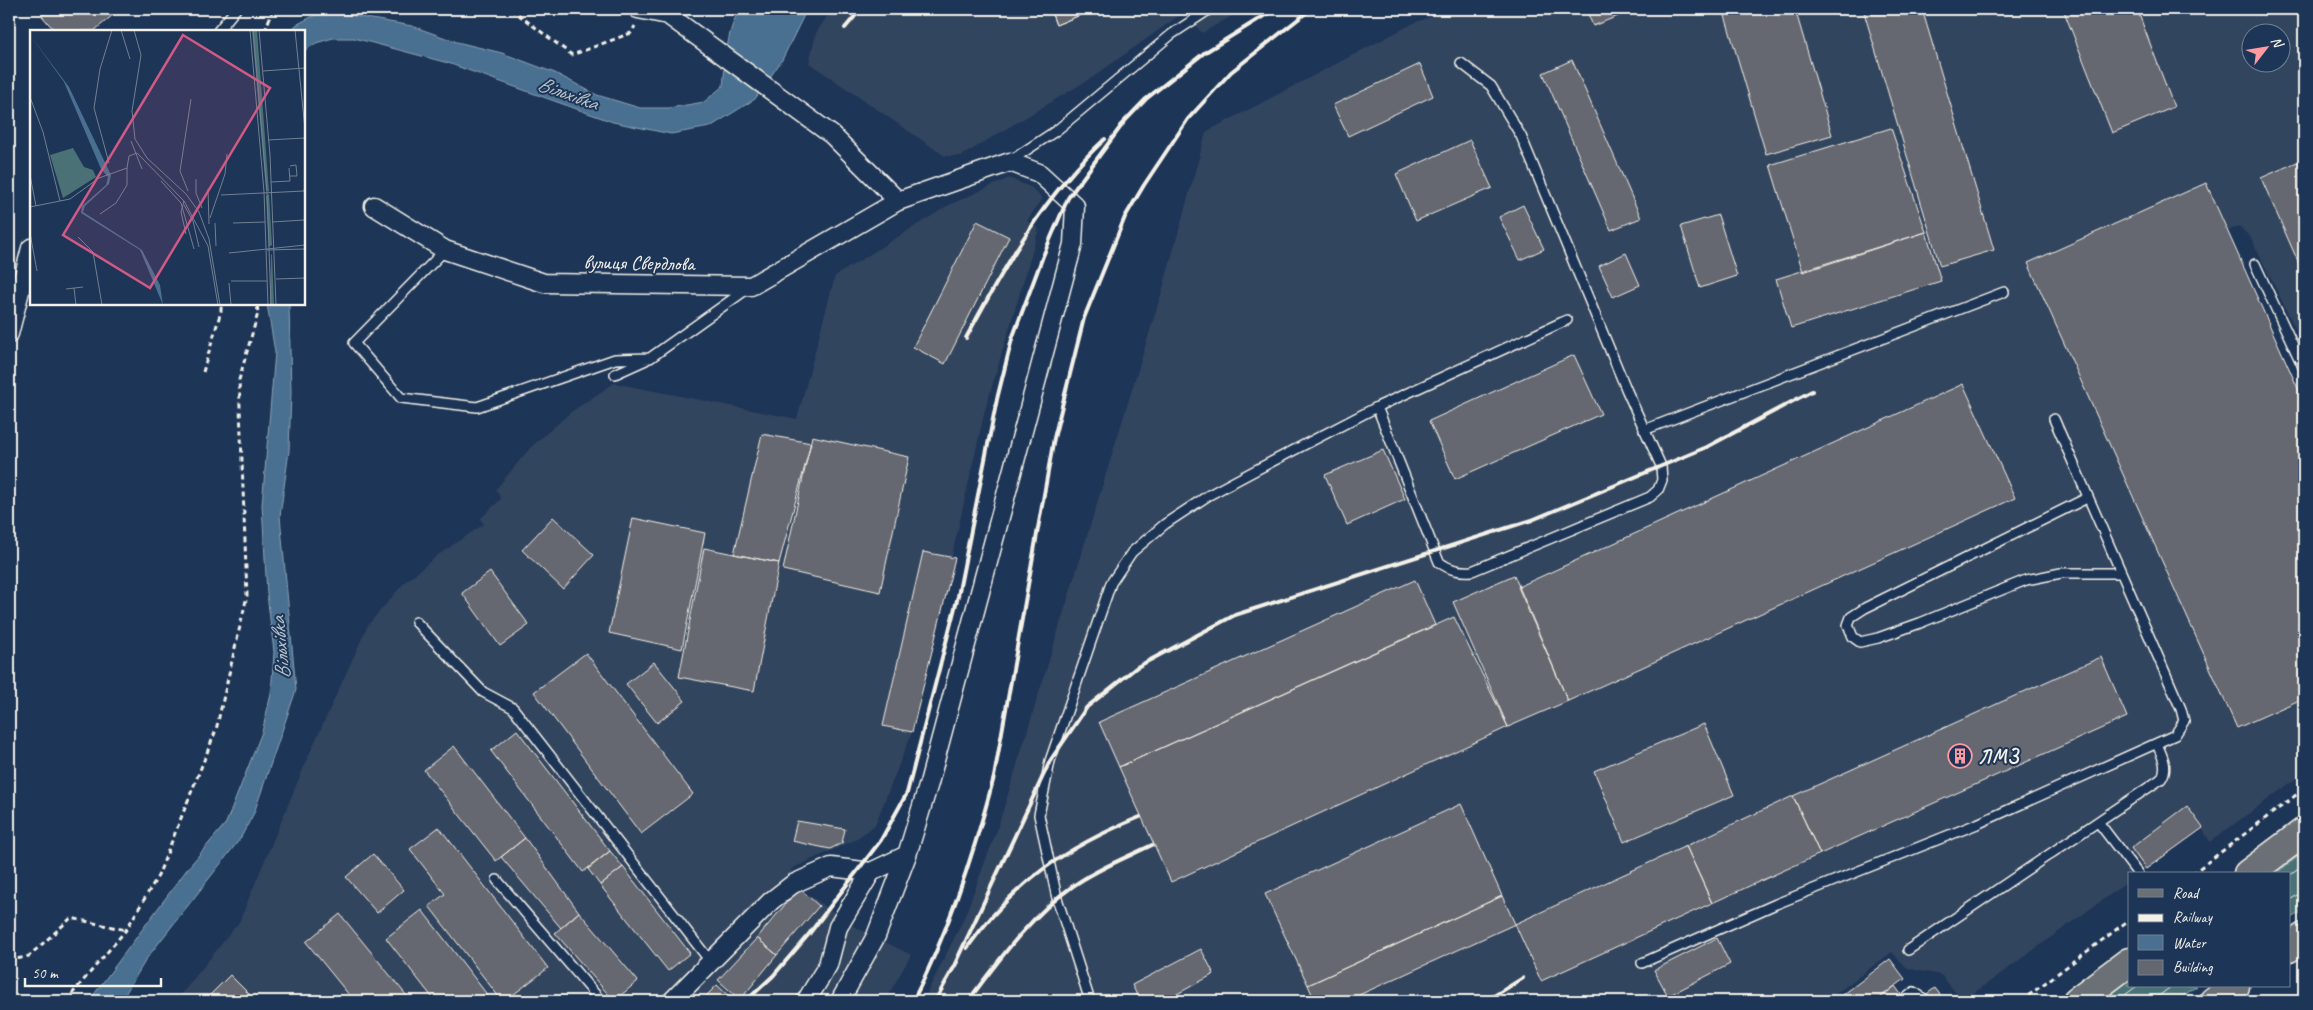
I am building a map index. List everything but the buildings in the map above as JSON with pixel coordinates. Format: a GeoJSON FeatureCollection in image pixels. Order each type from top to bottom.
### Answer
{"type":"FeatureCollection","features":[{"type":"Feature","properties":{"kind":"main road"},"geometry":{"type":"LineString","coordinates":[[2251,872],[2304,832]]}},
{"type":"Feature","properties":{"kind":"main road"},"geometry":{"type":"LineString","coordinates":[[2290,947],[2304,937]]}},
{"type":"Feature","properties":{"kind":"main road"},"geometry":{"type":"LineString","coordinates":[[2076,1001],[2128,963]]}},
{"type":"Feature","properties":{"kind":"main road"},"geometry":{"type":"LineString","coordinates":[[2214,1001],[2232,988]]}},
{"type":"Feature","properties":{"kind":"street"},"geometry":{"type":"LineString","coordinates":[[641,10],[668,15],[832,135],[898,201]]}},
{"type":"Feature","properties":{"kind":"street"},"geometry":{"type":"LineString","coordinates":[[751,286],[898,201],[1010,162],[1039,173],[1059,189],[1075,206],[1073,244],[931,773],[907,855],[876,936],[840,1001]]}},
{"type":"Feature","properties":{"kind":"street","name":"вулиця Свердлова"},"geometry":{"type":"LineString","coordinates":[[374,206],[445,250],[544,283],[751,286]]}},
{"type":"Feature","properties":{"kind":"street"},"geometry":{"type":"LineString","coordinates":[[9,334],[30,252]]}},
{"type":"Feature","properties":{"kind":"street"},"geometry":{"type":"LineString","coordinates":[[672,1001],[772,901],[793,884],[831,867],[871,872],[907,855]]}},
{"type":"Feature","properties":{"kind":"street"},"geometry":{"type":"LineString","coordinates":[[806,1001],[828,965],[838,927],[871,872]]}},
{"type":"Feature","properties":{"kind":"lane"},"geometry":{"type":"LineString","coordinates":[[219,30],[236,9]]}},
{"type":"Feature","properties":{"kind":"lane"},"geometry":{"type":"LineString","coordinates":[[1010,162],[1057,130],[1172,34],[1210,9]]}},
{"type":"Feature","properties":{"kind":"lane"},"geometry":{"type":"LineString","coordinates":[[1376,407],[1439,562],[1448,569],[1460,572],[1472,571],[1650,497],[1658,490],[1662,480],[1661,466],[1520,136],[1491,86],[1462,63]]}},
{"type":"Feature","properties":{"kind":"lane"},"geometry":{"type":"LineString","coordinates":[[445,250],[354,343],[401,398],[477,407],[615,359],[650,358]]}},
{"type":"Feature","properties":{"kind":"lane"},"geometry":{"type":"LineString","coordinates":[[2255,264],[2304,369]]}},
{"type":"Feature","properties":{"kind":"lane"},"geometry":{"type":"LineString","coordinates":[[615,374],[650,358],[751,286]]}},
{"type":"Feature","properties":{"kind":"lane"},"geometry":{"type":"LineString","coordinates":[[1644,430],[2004,292]]}},
{"type":"Feature","properties":{"kind":"lane"},"geometry":{"type":"LineString","coordinates":[[1090,1001],[1057,898],[1039,815],[1050,762],[1111,583],[1132,552],[1165,524],[1224,487],[1376,407],[1567,320]]}},
{"type":"Feature","properties":{"kind":"lane"},"geometry":{"type":"LineString","coordinates":[[1642,963],[1776,904],[1977,824],[2175,735],[2184,721],[2181,709],[2054,419]]}},
{"type":"Feature","properties":{"kind":"lane"},"geometry":{"type":"LineString","coordinates":[[2088,498],[1864,608],[1851,617],[1848,626],[1853,637],[1860,642],[1929,620],[2026,580],[2061,573],[2121,573]]}},
{"type":"Feature","properties":{"kind":"lane"},"geometry":{"type":"LineString","coordinates":[[416,622],[483,692],[513,708],[710,961]]}},
{"type":"Feature","properties":{"kind":"lane"},"geometry":{"type":"LineString","coordinates":[[1908,950],[2099,823],[2161,779],[2165,773],[2165,763],[2157,744]]}},
{"type":"Feature","properties":{"kind":"lane"},"geometry":{"type":"LineString","coordinates":[[2099,823],[2136,872]]}},
{"type":"Feature","properties":{"kind":"lane"},"geometry":{"type":"LineString","coordinates":[[497,880],[601,1001]]}},
{"type":"Feature","properties":{"kind":"lane"},"geometry":{"type":"LineString","coordinates":[[1902,1001],[1914,992],[1927,1001]]}},
{"type":"Feature","properties":{"kind":"path"},"geometry":{"type":"LineString","coordinates":[[265,30],[273,9]]}},
{"type":"Feature","properties":{"kind":"path"},"geometry":{"type":"LineString","coordinates":[[511,9],[572,55],[630,32],[641,10]]}},
{"type":"Feature","properties":{"kind":"path"},"geometry":{"type":"LineString","coordinates":[[203,372],[222,311],[221,305]]}},
{"type":"Feature","properties":{"kind":"path"},"geometry":{"type":"LineString","coordinates":[[66,1001],[126,930],[158,876],[216,730],[247,596],[239,380],[258,313],[257,305]]}},
{"type":"Feature","properties":{"kind":"path"},"geometry":{"type":"LineString","coordinates":[[2195,872],[2304,790]]}},
{"type":"Feature","properties":{"kind":"path"},"geometry":{"type":"LineString","coordinates":[[9,961],[29,956],[71,918],[126,930]]}},
{"type":"Feature","properties":{"kind":"path"},"geometry":{"type":"LineString","coordinates":[[2021,1001],[2128,921]]}},
{"type":"Feature","properties":{"kind":"path"},"geometry":{"type":"LineString","coordinates":[[2295,1001],[2304,994]]}},
{"type":"Feature","properties":{"kind":"shaded area"},"geometry":{"type":"Polygon","coordinates":[[[832,9],[1244,9],[1202,33],[1184,12],[1093,77],[961,156],[945,156],[809,63],[816,33],[832,9]]]}},
{"type":"Feature","properties":{"kind":"shaded area"},"geometry":{"type":"Polygon","coordinates":[[[1452,9],[2304,9],[2304,346],[2251,238],[2239,226],[2228,231],[2224,224],[2304,399],[2304,773],[2210,842],[2202,828],[2142,872],[2128,872],[2128,882],[1963,1001],[1941,975],[1906,968],[1892,952],[1826,1001],[923,1001],[964,918],[997,830],[1163,288],[1206,132],[1416,22],[1452,9]]]}},
{"type":"Feature","properties":{"kind":"shaded area"},"geometry":{"type":"Polygon","coordinates":[[[1009,178],[1032,188],[1042,198],[1027,221],[1039,229],[985,410],[912,732],[875,825],[855,840],[791,869],[799,888],[853,926],[911,955],[885,1001],[176,1001],[239,922],[308,757],[368,625],[404,583],[438,555],[484,524],[480,519],[501,499],[496,489],[531,447],[571,412],[614,383],[797,419],[835,276],[949,205],[1009,178]]]}},
{"type":"Feature","properties":{"kind":"green space"},"geometry":{"type":"Polygon","coordinates":[[[2304,852],[2304,910],[2290,919],[2290,872],[2278,872],[2304,852]]]}},
{"type":"Feature","properties":{"kind":"green space"},"geometry":{"type":"Polygon","coordinates":[[[2128,981],[2128,988],[2194,988],[2176,1001],[2100,1001],[2128,981]]]}},
{"type":"Feature","properties":{"kind":"water","name":"Вільхівка"},"geometry":{"type":"Polygon","coordinates":[[[740,9],[807,9],[782,60],[755,99],[710,127],[671,134],[613,122],[448,63],[354,38],[333,38],[316,43],[305,50],[305,30],[291,30],[296,25],[315,15],[343,14],[412,26],[457,42],[502,53],[555,73],[597,95],[640,108],[669,108],[704,102],[723,86],[729,36],[740,9]]]}},
{"type":"Feature","properties":{"kind":"water","name":"Вільхівка"},"geometry":{"type":"Polygon","coordinates":[[[267,305],[289,305],[291,393],[289,451],[280,516],[296,690],[254,813],[240,839],[147,958],[121,1001],[89,1001],[188,868],[226,823],[262,732],[271,694],[274,652],[267,594],[262,505],[275,352],[267,305]]]}},
{"type":"Feature","properties":{"kind":"tram line"},"geometry":{"type":"LineString","coordinates":[[2290,875],[2304,865]]}},
{"type":"Feature","properties":{"kind":"tram line"},"geometry":{"type":"LineString","coordinates":[[2290,900],[2304,890]]}},
{"type":"Feature","properties":{"kind":"tram line"},"geometry":{"type":"LineString","coordinates":[[2117,1001],[2134,988]]}},
{"type":"Feature","properties":{"kind":"tram line"},"geometry":{"type":"LineString","coordinates":[[2152,1001],[2169,988]]}},
{"type":"Feature","properties":{"kind":"railway"},"geometry":{"type":"LineString","coordinates":[[845,28],[861,9]]}},
{"type":"Feature","properties":{"kind":"railway"},"geometry":{"type":"LineString","coordinates":[[1120,126],[1146,99],[1204,53],[1275,9]]}},
{"type":"Feature","properties":{"kind":"railway"},"geometry":{"type":"LineString","coordinates":[[913,1001],[938,947],[960,891],[994,777],[1054,438],[1084,318],[1125,217],[1188,119],[1231,72],[1311,9]]}},
{"type":"Feature","properties":{"kind":"railway"},"geometry":{"type":"LineString","coordinates":[[746,1001],[773,976],[809,934],[881,840],[907,793],[958,596],[997,399],[1012,339],[1043,256],[1068,198],[1125,121]]}},
{"type":"Feature","properties":{"kind":"railway"},"geometry":{"type":"LineString","coordinates":[[966,338],[1011,258],[1044,208],[1083,161],[1105,139]]}},
{"type":"Feature","properties":{"kind":"railway"},"geometry":{"type":"LineString","coordinates":[[953,968],[1050,761],[1087,707],[1137,667],[1235,615],[1532,520],[1707,447],[1812,391]]}},
{"type":"Feature","properties":{"kind":"railway"},"geometry":{"type":"LineString","coordinates":[[967,948],[1003,904],[1043,869],[1088,841],[1140,817]]}},
{"type":"Feature","properties":{"kind":"railway"},"geometry":{"type":"LineString","coordinates":[[968,1001],[1016,939],[1057,898],[1092,874],[1152,845]]}},
{"type":"Feature","properties":{"kind":"railway"},"geometry":{"type":"LineString","coordinates":[[935,1001],[957,962]]}},
{"type":"Feature","properties":{"kind":"railway"},"geometry":{"type":"LineString","coordinates":[[1486,1001],[1523,978]]}},
{"type":"Feature","properties":{"kind":"railway"},"geometry":{"type":"LineString","coordinates":[[1129,1001],[1134,999]]}},
{"type":"Feature","properties":{"kind":"place","name":"ЛМЗ"},"geometry":{"type":"Point","coordinates":[1960,756]}}]}
